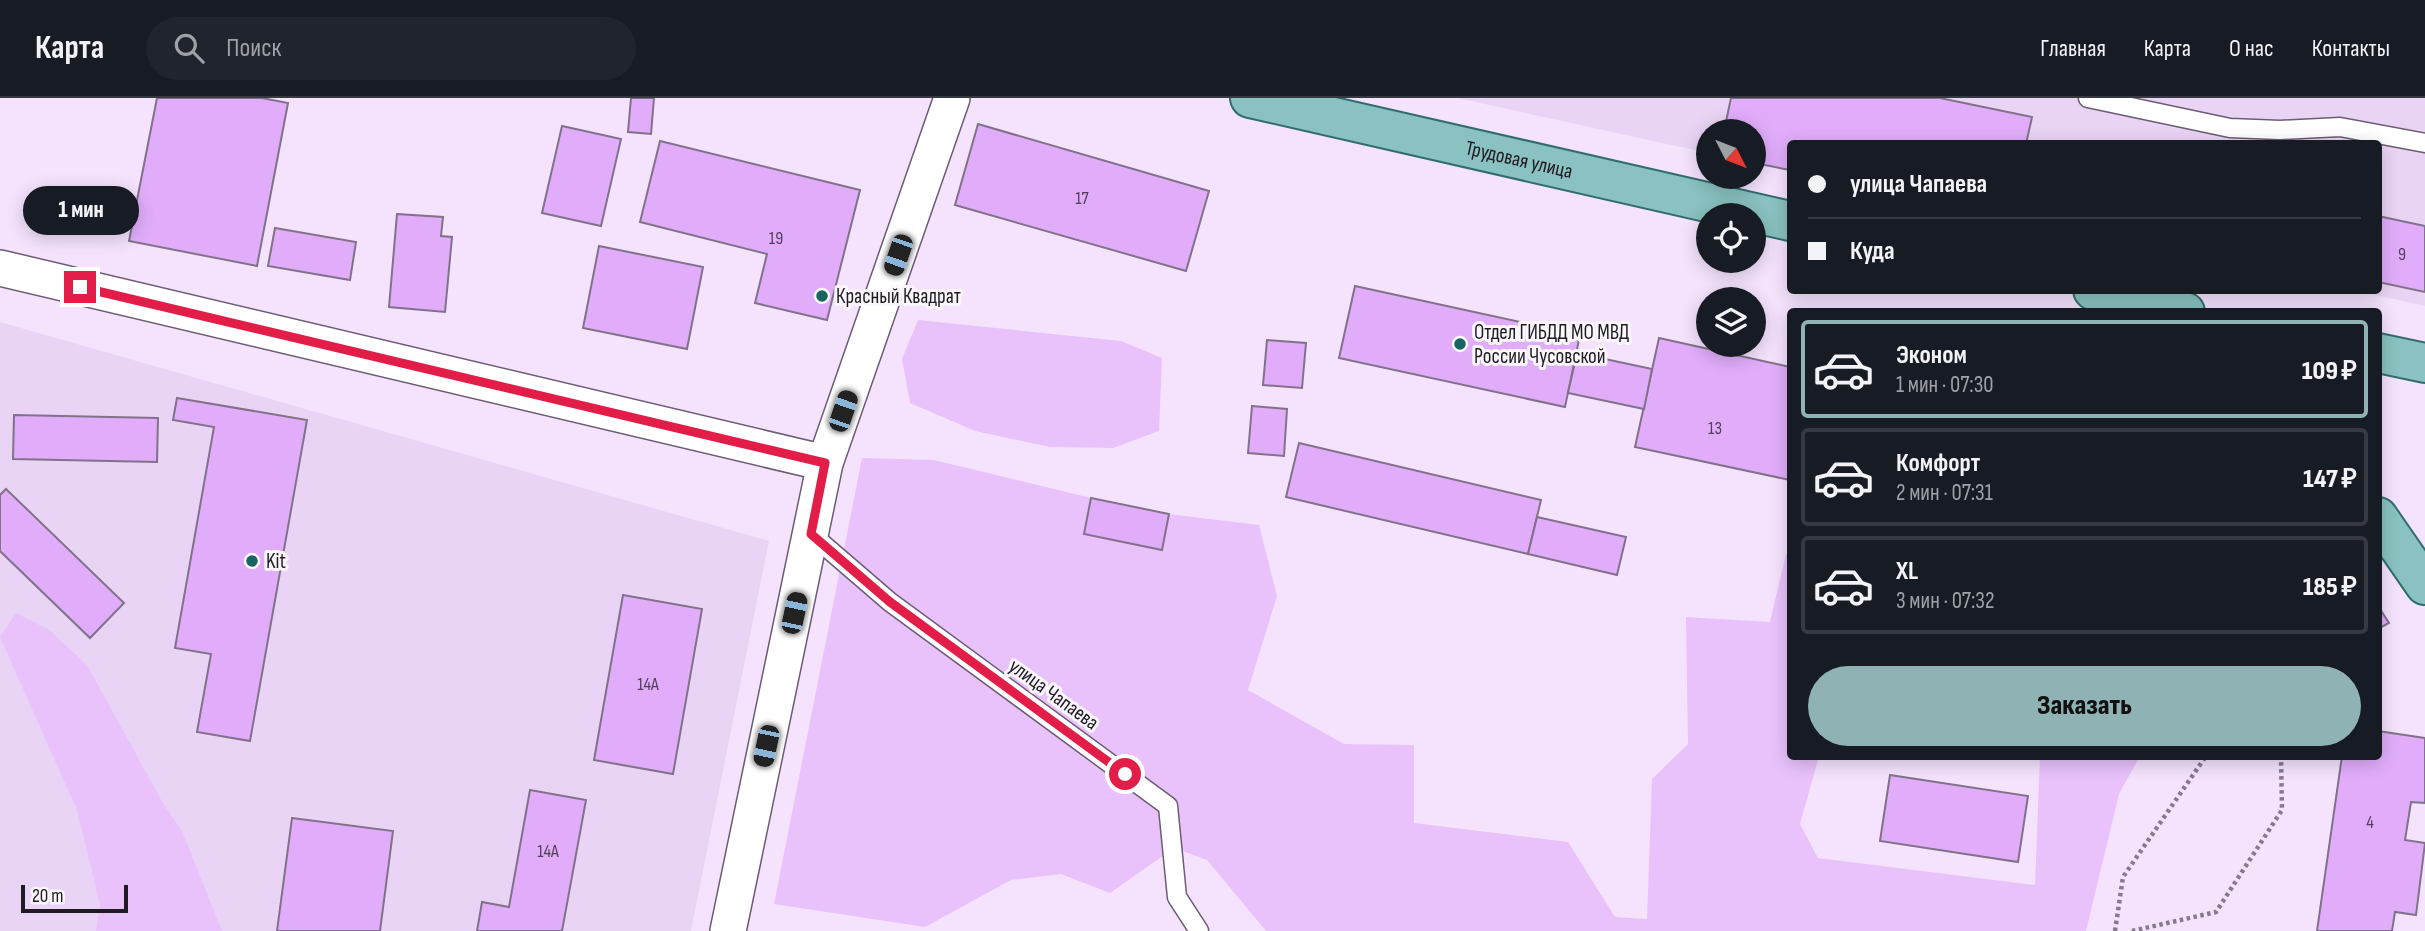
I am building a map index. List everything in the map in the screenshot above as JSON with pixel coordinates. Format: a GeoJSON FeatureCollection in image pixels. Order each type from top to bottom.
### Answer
{"type":"FeatureCollection","features":[{"type":"Feature","properties":{"kind":"main road","name":"Трудовая улица"},"geometry":{"type":"LineString","coordinates":[[1250,98],[1787,220]]}},
{"type":"Feature","properties":{"kind":"main road"},"geometry":{"type":"LineString","coordinates":[[2110,294],[2168,308]]}},
{"type":"Feature","properties":{"kind":"main road"},"geometry":{"type":"LineString","coordinates":[[2382,354],[2425,363]]}},
{"type":"Feature","properties":{"kind":"main road"},"geometry":{"type":"LineString","coordinates":[[2382,523],[2425,585]]}},
{"type":"Feature","properties":{"kind":"street"},"geometry":{"type":"LineString","coordinates":[[728,931],[825,463],[952,98]]}},
{"type":"Feature","properties":{"kind":"street"},"geometry":{"type":"LineString","coordinates":[[0,268],[825,463]]}},
{"type":"Feature","properties":{"kind":"lane"},"geometry":{"type":"LineString","coordinates":[[2088,98],[2217,126],[2280,130],[2340,127],[2425,143]]}},
{"type":"Feature","properties":{"kind":"lane","name":"улица Чапаева"},"geometry":{"type":"LineString","coordinates":[[811,534],[890,602],[1168,806],[1177,897],[1199,931]]}},
{"type":"Feature","properties":{"kind":"path"},"geometry":{"type":"LineString","coordinates":[[2115,931],[2123,877],[2203,760]]}},
{"type":"Feature","properties":{"kind":"path"},"geometry":{"type":"LineString","coordinates":[[2132,931],[2216,912],[2282,810],[2281,760]]}},
{"type":"Feature","properties":{"kind":"shaded area"},"geometry":{"type":"Polygon","coordinates":[[[1457,98],[2425,98],[2425,306],[2371,294],[2382,294],[2382,140],[1787,140],[1787,169],[1766,165],[1766,119],[1696,119],[1696,150],[1457,98]]]}},
{"type":"Feature","properties":{"kind":"shaded area"},"geometry":{"type":"Polygon","coordinates":[[[918,320],[1121,341],[1162,358],[1159,431],[1113,448],[1050,447],[975,431],[910,403],[902,359],[918,320]]]}},
{"type":"Feature","properties":{"kind":"shaded area"},"geometry":{"type":"Polygon","coordinates":[[[0,322],[769,541],[691,931],[0,931],[0,322]]]}},
{"type":"Feature","properties":{"kind":"shaded area"},"geometry":{"type":"Polygon","coordinates":[[[862,458],[934,460],[1091,498],[1084,534],[1161,550],[1169,514],[1259,525],[1277,596],[1248,690],[1344,744],[1414,745],[1414,823],[1568,842],[1615,917],[1647,919],[1652,779],[1688,744],[1686,617],[1770,622],[1786,554],[1787,760],[1818,760],[1800,824],[1818,858],[2035,885],[2040,760],[2138,760],[2119,794],[2086,931],[1266,931],[1207,860],[1174,848],[1110,893],[1061,874],[1011,880],[925,927],[774,904],[862,458]]]}},
{"type":"Feature","properties":{"kind":"shaded area"},"geometry":{"type":"Polygon","coordinates":[[[16,613],[49,630],[87,665],[164,805],[182,831],[222,931],[96,931],[100,905],[77,810],[0,637],[16,613]]]}},
{"type":"Feature","properties":{"kind":"building"},"geometry":{"type":"Polygon","coordinates":[[[157,98],[262,98],[288,103],[257,266],[129,241],[157,98]]]}},
{"type":"Feature","properties":{"kind":"building"},"geometry":{"type":"Polygon","coordinates":[[[631,98],[654,98],[651,134],[628,132],[631,98]]]}},
{"type":"Feature","properties":{"kind":"building"},"geometry":{"type":"Polygon","coordinates":[[[1731,98],[1940,98],[2032,117],[2027,140],[1787,140],[1787,169],[1766,165],[1766,119],[1727,119],[1731,98]]]}},
{"type":"Feature","properties":{"kind":"building"},"geometry":{"type":"Polygon","coordinates":[[[978,124],[1209,191],[1186,271],[955,205],[978,124]]]}},
{"type":"Feature","properties":{"kind":"building"},"geometry":{"type":"Polygon","coordinates":[[[562,126],[621,139],[601,226],[542,213],[562,126]]]}},
{"type":"Feature","properties":{"kind":"building"},"geometry":{"type":"Polygon","coordinates":[[[660,141],[860,190],[827,320],[755,303],[767,254],[640,222],[660,141]]]}},
{"type":"Feature","properties":{"kind":"building"},"geometry":{"type":"Polygon","coordinates":[[[397,214],[443,217],[441,236],[452,237],[445,312],[389,307],[397,214]]]}},
{"type":"Feature","properties":{"kind":"building"},"geometry":{"type":"Polygon","coordinates":[[[2382,217],[2425,226],[2425,292],[2382,283],[2382,217]]]}},
{"type":"Feature","properties":{"kind":"building"},"geometry":{"type":"Polygon","coordinates":[[[275,228],[356,242],[350,280],[268,266],[275,228]]]}},
{"type":"Feature","properties":{"kind":"building"},"geometry":{"type":"Polygon","coordinates":[[[599,246],[703,267],[687,349],[583,328],[599,246]]]}},
{"type":"Feature","properties":{"kind":"building","name":"Отдел ГИБДД МО МВД России Чусовской"},"geometry":{"type":"Polygon","coordinates":[[[1355,286],[1580,335],[1565,407],[1339,358],[1355,286]]]}},
{"type":"Feature","properties":{"kind":"building"},"geometry":{"type":"Polygon","coordinates":[[[1659,338],[1696,346],[1696,357],[1745,357],[1787,366],[1787,479],[1635,447],[1659,338]]]}},
{"type":"Feature","properties":{"kind":"building"},"geometry":{"type":"Polygon","coordinates":[[[1267,340],[1306,343],[1302,388],[1263,385],[1267,340]]]}},
{"type":"Feature","properties":{"kind":"building"},"geometry":{"type":"Polygon","coordinates":[[[1577,353],[1652,369],[1644,409],[1568,393],[1577,353]]]}},
{"type":"Feature","properties":{"kind":"building"},"geometry":{"type":"Polygon","coordinates":[[[177,398],[307,420],[250,741],[197,732],[211,654],[175,648],[214,427],[173,420],[177,398]]]}},
{"type":"Feature","properties":{"kind":"building"},"geometry":{"type":"Polygon","coordinates":[[[1252,406],[1287,409],[1284,456],[1248,453],[1252,406]]]}},
{"type":"Feature","properties":{"kind":"building"},"geometry":{"type":"Polygon","coordinates":[[[14,415],[158,418],[157,462],[13,459],[14,415]]]}},
{"type":"Feature","properties":{"kind":"building"},"geometry":{"type":"Polygon","coordinates":[[[1299,443],[1541,500],[1528,554],[1286,497],[1299,443]]]}},
{"type":"Feature","properties":{"kind":"building"},"geometry":{"type":"Polygon","coordinates":[[[6,489],[124,603],[90,638],[0,551],[0,495],[6,489]]]}},
{"type":"Feature","properties":{"kind":"building"},"geometry":{"type":"Polygon","coordinates":[[[1091,498],[1169,514],[1162,550],[1084,534],[1091,498]]]}},
{"type":"Feature","properties":{"kind":"building"},"geometry":{"type":"Polygon","coordinates":[[[1537,517],[1626,537],[1617,575],[1528,554],[1537,517]]]}},
{"type":"Feature","properties":{"kind":"building"},"geometry":{"type":"Polygon","coordinates":[[[623,595],[702,609],[673,774],[594,760],[623,595]]]}},
{"type":"Feature","properties":{"kind":"building"},"geometry":{"type":"Polygon","coordinates":[[[2382,612],[2389,623],[2382,627],[2382,612]]]}},
{"type":"Feature","properties":{"kind":"building"},"geometry":{"type":"Polygon","coordinates":[[[2382,732],[2425,738],[2425,803],[2411,802],[2405,840],[2425,843],[2416,915],[2395,912],[2392,931],[2317,931],[2341,760],[2382,760],[2382,732]]]}},
{"type":"Feature","properties":{"kind":"building"},"geometry":{"type":"Polygon","coordinates":[[[1890,775],[2028,796],[2018,862],[1880,841],[1890,775]]]}},
{"type":"Feature","properties":{"kind":"building"},"geometry":{"type":"Polygon","coordinates":[[[530,790],[586,800],[562,931],[477,931],[482,902],[509,907],[530,790]]]}},
{"type":"Feature","properties":{"kind":"building"},"geometry":{"type":"Polygon","coordinates":[[[292,818],[393,831],[380,931],[277,931],[292,818]]]}},
{"type":"Feature","properties":{"kind":"place","name":"Красный Квадрат"},"geometry":{"type":"Point","coordinates":[822,296]}},
{"type":"Feature","properties":{"kind":"place","name":"Отдел ГИБДД МО МВД России Чусовской"},"geometry":{"type":"Point","coordinates":[1460,344]}},
{"type":"Feature","properties":{"kind":"place","name":"Kit"},"geometry":{"type":"Point","coordinates":[252,561]}},
{"type":"Feature","properties":{"kind":"route"},"geometry":{"type":"LineString","coordinates":[[80,287],[825,463],[811,534],[890,602],[1125,774]]}}]}
